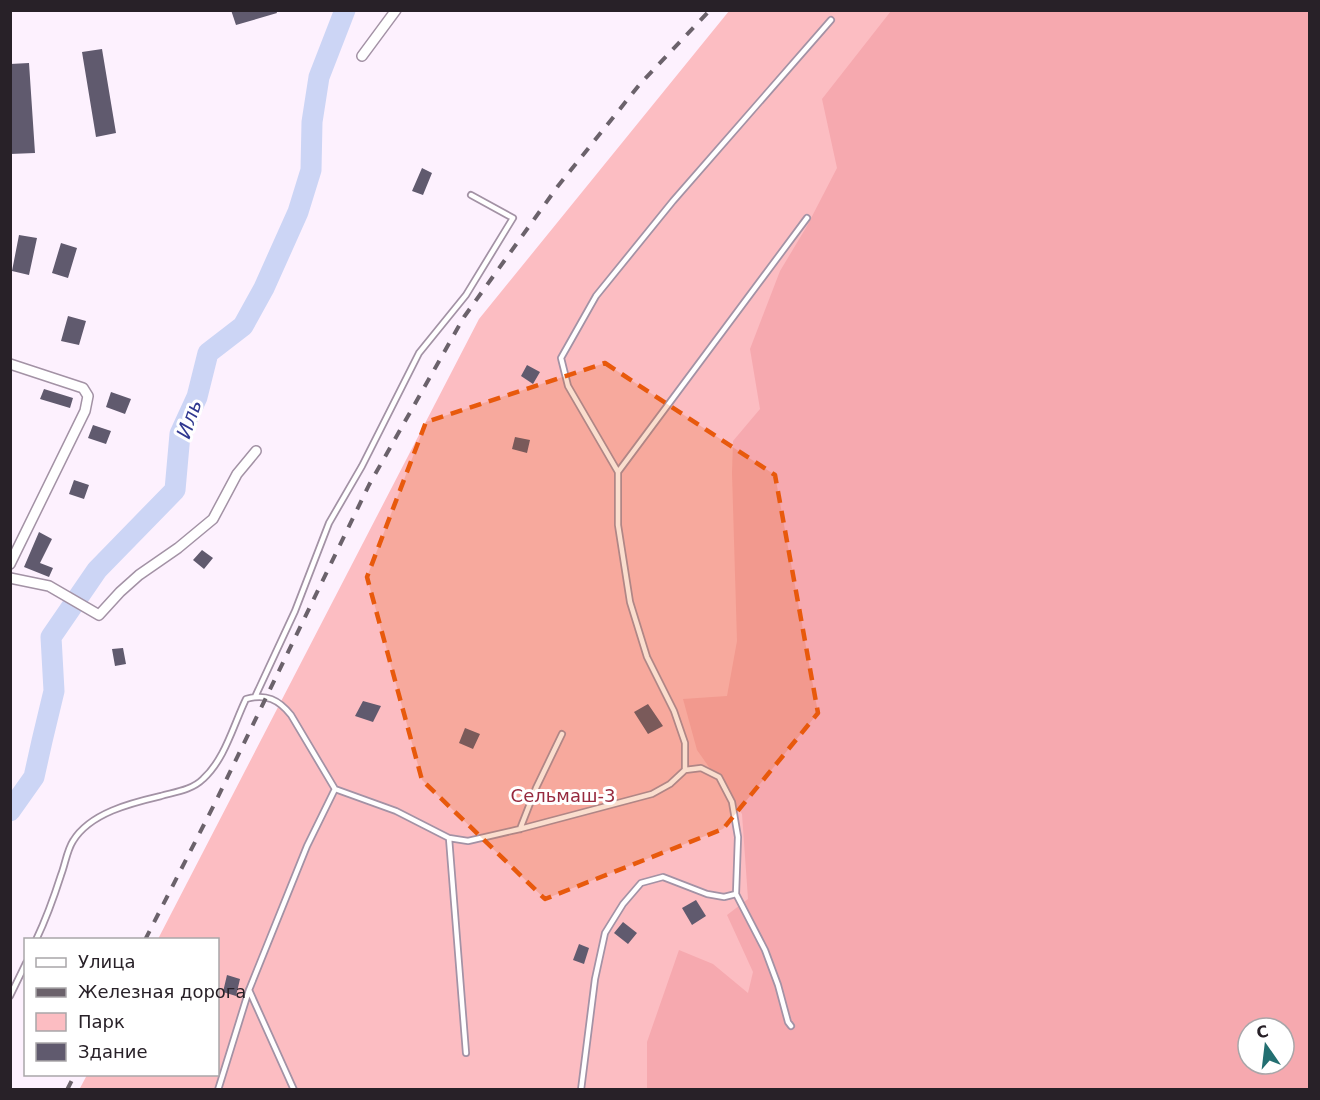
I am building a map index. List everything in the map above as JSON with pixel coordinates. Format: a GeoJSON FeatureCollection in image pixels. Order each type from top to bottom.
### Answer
{"type":"FeatureCollection","features":[{"type":"Feature","properties":{"kind":"street"},"geometry":{"type":"LineString","coordinates":[[362,56],[396,10]]}},
{"type":"Feature","properties":{"kind":"street"},"geometry":{"type":"LineString","coordinates":[[10,364],[84,387],[88,396],[85,411],[10,564]]}},
{"type":"Feature","properties":{"kind":"street"},"geometry":{"type":"LineString","coordinates":[[10,578],[50,586],[99,615],[139,575],[178,548],[213,519],[237,474],[256,451]]}},
{"type":"Feature","properties":{"kind":"lane"},"geometry":{"type":"LineString","coordinates":[[685,770],[685,743],[674,711],[647,657],[630,602],[618,525],[618,472],[568,386],[561,358],[596,296],[673,201],[831,20]]}},
{"type":"Feature","properties":{"kind":"lane"},"geometry":{"type":"LineString","coordinates":[[255,697],[295,611],[329,523],[362,466],[419,352],[466,295],[513,218],[471,195]]}},
{"type":"Feature","properties":{"kind":"lane"},"geometry":{"type":"LineString","coordinates":[[618,472],[807,218]]}},
{"type":"Feature","properties":{"kind":"lane"},"geometry":{"type":"LineString","coordinates":[[36,938],[61,878],[72,841],[84,828],[104,813],[157,796],[182,791],[201,781],[214,767],[224,750],[246,699],[267,697],[283,705],[335,789],[396,811],[449,838],[468,841],[652,794],[670,784],[685,770],[701,768],[719,777],[732,802],[738,837],[736,894],[765,950],[791,1026]]}},
{"type":"Feature","properties":{"kind":"lane"},"geometry":{"type":"LineString","coordinates":[[520,829],[536,788],[562,734]]}},
{"type":"Feature","properties":{"kind":"lane"},"geometry":{"type":"LineString","coordinates":[[218,1089],[249,990],[307,846],[335,789]]}},
{"type":"Feature","properties":{"kind":"lane"},"geometry":{"type":"LineString","coordinates":[[449,838],[466,1053]]}},
{"type":"Feature","properties":{"kind":"lane"},"geometry":{"type":"LineString","coordinates":[[581,1089],[595,979],[605,933],[622,903],[641,883],[663,877],[707,894],[724,897],[736,894]]}},
{"type":"Feature","properties":{"kind":"lane"},"geometry":{"type":"LineString","coordinates":[[10,996],[24,967]]}},
{"type":"Feature","properties":{"kind":"lane"},"geometry":{"type":"LineString","coordinates":[[249,990],[294,1089]]}},
{"type":"Feature","properties":{"kind":"highlighted area"},"geometry":{"type":"Polygon","coordinates":[[[605,363],[775,475],[818,713],[723,829],[545,899],[422,780],[367,577],[426,422],[605,363]]]}},
{"type":"Feature","properties":{"kind":"green space","name":"Сельмаш-3"},"geometry":{"type":"Polygon","coordinates":[[[729,11],[918,11],[961,1089],[79,1090],[86,1076],[219,1076],[219,938],[159,938],[479,319],[729,11]]]}},
{"type":"Feature","properties":{"kind":"shaded area"},"geometry":{"type":"Polygon","coordinates":[[[891,11],[1309,11],[1309,1089],[647,1090],[647,1042],[679,950],[713,964],[748,993],[753,972],[727,915],[748,899],[742,814],[697,750],[683,699],[727,696],[737,641],[733,441],[760,409],[750,349],[780,271],[807,226],[837,168],[822,99],[891,11]]]}},
{"type":"Feature","properties":{"kind":"building"},"geometry":{"type":"Polygon","coordinates":[[[231,10],[276,10],[277,13],[236,25],[231,10]]]}},
{"type":"Feature","properties":{"kind":"building"},"geometry":{"type":"Polygon","coordinates":[[[102,49],[116,133],[96,137],[82,52],[102,49]]]}},
{"type":"Feature","properties":{"kind":"building"},"geometry":{"type":"Polygon","coordinates":[[[29,63],[35,153],[10,154],[10,64],[29,63]]]}},
{"type":"Feature","properties":{"kind":"building"},"geometry":{"type":"Polygon","coordinates":[[[422,168],[432,173],[423,195],[412,191],[422,168]]]}},
{"type":"Feature","properties":{"kind":"building"},"geometry":{"type":"Polygon","coordinates":[[[19,235],[37,238],[29,275],[12,271],[19,235]]]}},
{"type":"Feature","properties":{"kind":"building"},"geometry":{"type":"Polygon","coordinates":[[[61,243],[77,248],[68,278],[52,273],[61,243]]]}},
{"type":"Feature","properties":{"kind":"building"},"geometry":{"type":"Polygon","coordinates":[[[68,316],[86,321],[79,345],[61,341],[68,316]]]}},
{"type":"Feature","properties":{"kind":"building"},"geometry":{"type":"Polygon","coordinates":[[[527,365],[540,372],[533,384],[521,376],[527,365]]]}},
{"type":"Feature","properties":{"kind":"building"},"geometry":{"type":"Polygon","coordinates":[[[44,389],[73,398],[70,408],[40,399],[44,389]]]}},
{"type":"Feature","properties":{"kind":"building"},"geometry":{"type":"Polygon","coordinates":[[[111,392],[131,399],[125,414],[106,407],[111,392]]]}},
{"type":"Feature","properties":{"kind":"building"},"geometry":{"type":"Polygon","coordinates":[[[93,425],[111,431],[106,444],[88,438],[93,425]]]}},
{"type":"Feature","properties":{"kind":"building"},"geometry":{"type":"Polygon","coordinates":[[[515,437],[530,440],[527,453],[512,449],[515,437]]]}},
{"type":"Feature","properties":{"kind":"building"},"geometry":{"type":"Polygon","coordinates":[[[74,480],[89,485],[84,499],[69,494],[74,480]]]}},
{"type":"Feature","properties":{"kind":"building"},"geometry":{"type":"Polygon","coordinates":[[[39,532],[52,539],[40,563],[53,568],[49,577],[24,567],[39,532]]]}},
{"type":"Feature","properties":{"kind":"building"},"geometry":{"type":"Polygon","coordinates":[[[202,550],[213,558],[204,569],[193,560],[202,550]]]}},
{"type":"Feature","properties":{"kind":"building"},"geometry":{"type":"Polygon","coordinates":[[[123,648],[126,664],[115,666],[112,649],[123,648]]]}},
{"type":"Feature","properties":{"kind":"building"},"geometry":{"type":"Polygon","coordinates":[[[363,701],[381,706],[373,722],[355,716],[363,701]]]}},
{"type":"Feature","properties":{"kind":"building"},"geometry":{"type":"Polygon","coordinates":[[[648,704],[663,726],[648,734],[634,712],[648,704]]]}},
{"type":"Feature","properties":{"kind":"building"},"geometry":{"type":"Polygon","coordinates":[[[465,728],[480,734],[473,749],[459,743],[465,728]]]}},
{"type":"Feature","properties":{"kind":"building"},"geometry":{"type":"Polygon","coordinates":[[[696,900],[706,916],[692,925],[682,908],[696,900]]]}},
{"type":"Feature","properties":{"kind":"building"},"geometry":{"type":"Polygon","coordinates":[[[623,922],[637,933],[628,944],[614,933],[623,922]]]}},
{"type":"Feature","properties":{"kind":"building"},"geometry":{"type":"Polygon","coordinates":[[[579,944],[589,948],[584,964],[573,960],[579,944]]]}},
{"type":"Feature","properties":{"kind":"building"},"geometry":{"type":"Polygon","coordinates":[[[227,975],[240,979],[236,996],[223,992],[227,975]]]}},
{"type":"Feature","properties":{"kind":"waterway","name":"Иль"},"geometry":{"type":"LineString","coordinates":[[10,811],[34,777],[54,691],[51,637],[97,570],[175,490],[180,434],[197,397],[208,353],[243,326],[264,288],[298,212],[311,170],[312,122],[319,77],[345,10]]}},
{"type":"Feature","properties":{"kind":"railway"},"geometry":{"type":"LineString","coordinates":[[146,938],[216,801],[369,485],[464,317],[558,186],[640,84],[710,10]]}},
{"type":"Feature","properties":{"kind":"railway"},"geometry":{"type":"LineString","coordinates":[[67,1090],[74,1076]]}}]}
